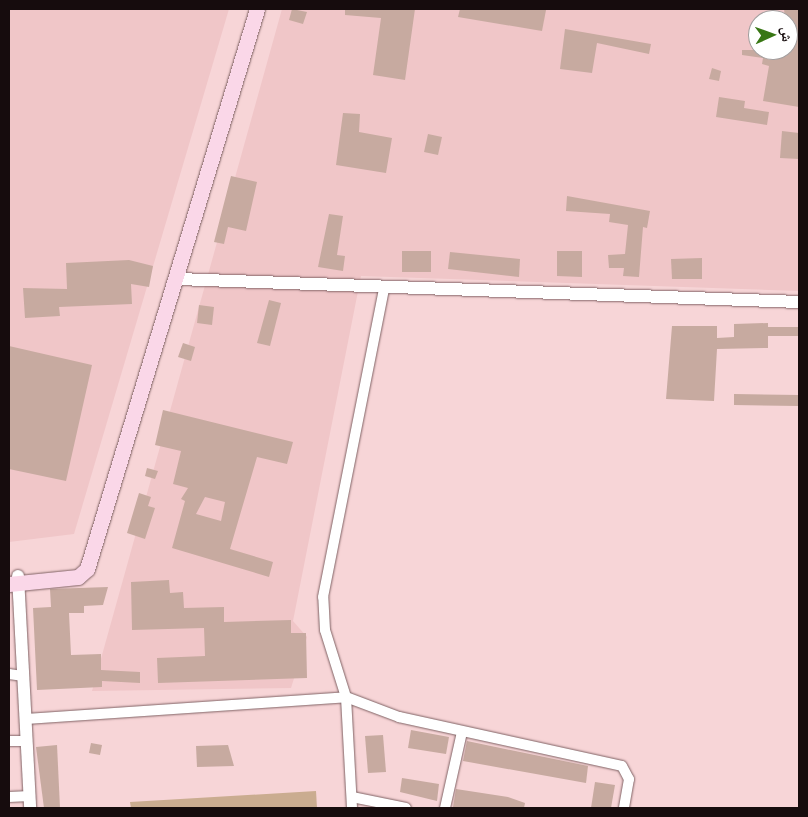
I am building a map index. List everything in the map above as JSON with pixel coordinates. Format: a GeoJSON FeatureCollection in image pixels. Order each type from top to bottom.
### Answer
{"type":"FeatureCollection","features":[{"type":"Feature","properties":{"kind":"main road"},"geometry":{"type":"LineString","coordinates":[[13,580],[78,577],[92,556],[178,279],[257,9]]}},
{"type":"Feature","properties":{"kind":"street"},"geometry":{"type":"LineString","coordinates":[[178,279],[384,290],[799,302]]}},
{"type":"Feature","properties":{"kind":"street"},"geometry":{"type":"LineString","coordinates":[[352,808],[346,697],[325,630],[323,597],[384,290]]}},
{"type":"Feature","properties":{"kind":"street"},"geometry":{"type":"LineString","coordinates":[[9,796],[30,802],[24,676],[13,580]]}},
{"type":"Feature","properties":{"kind":"street"},"geometry":{"type":"LineString","coordinates":[[9,674],[24,676]]}},
{"type":"Feature","properties":{"kind":"street"},"geometry":{"type":"LineString","coordinates":[[26,719],[346,697],[398,717],[622,766],[629,779],[624,808]]}},
{"type":"Feature","properties":{"kind":"street"},"geometry":{"type":"LineString","coordinates":[[445,808],[462,732]]}},
{"type":"Feature","properties":{"kind":"street"},"geometry":{"type":"LineString","coordinates":[[9,741],[27,741]]}},
{"type":"Feature","properties":{"kind":"street"},"geometry":{"type":"LineString","coordinates":[[352,797],[406,808]]}},
{"type":"Feature","properties":{"kind":"shaded area"},"geometry":{"type":"Polygon","coordinates":[[[9,9],[229,9],[74,534],[9,542],[9,9]]]}},
{"type":"Feature","properties":{"kind":"shaded area"},"geometry":{"type":"Polygon","coordinates":[[[282,9],[799,9],[799,291],[361,276],[293,621],[307,637],[291,688],[92,691],[282,9]]]}},
{"type":"Feature","properties":{"kind":"shaded area"},"geometry":{"type":"Polygon","coordinates":[[[316,791],[317,808],[131,808],[130,802],[316,791]]]}},
{"type":"Feature","properties":{"kind":"building"},"geometry":{"type":"Polygon","coordinates":[[[292,9],[307,12],[303,24],[289,20],[292,9]]]}},
{"type":"Feature","properties":{"kind":"building"},"geometry":{"type":"Polygon","coordinates":[[[345,9],[415,9],[405,80],[373,75],[381,18],[345,15],[345,9]]]}},
{"type":"Feature","properties":{"kind":"building"},"geometry":{"type":"Polygon","coordinates":[[[460,9],[546,10],[542,31],[458,17],[460,9]]]}},
{"type":"Feature","properties":{"kind":"building"},"geometry":{"type":"Polygon","coordinates":[[[799,9],[799,107],[763,101],[769,66],[762,64],[763,60],[798,60],[798,10],[784,10],[799,9]]]}},
{"type":"Feature","properties":{"kind":"building"},"geometry":{"type":"Polygon","coordinates":[[[565,29],[651,44],[649,54],[597,43],[592,73],[560,69],[565,29]]]}},
{"type":"Feature","properties":{"kind":"building"},"geometry":{"type":"Polygon","coordinates":[[[742,50],[748,50],[748,56],[742,55],[742,50]]]}},
{"type":"Feature","properties":{"kind":"building"},"geometry":{"type":"Polygon","coordinates":[[[712,68],[721,71],[719,81],[709,79],[712,68]]]}},
{"type":"Feature","properties":{"kind":"building"},"geometry":{"type":"Polygon","coordinates":[[[719,97],[745,101],[744,108],[769,112],[767,125],[716,117],[719,97]]]}},
{"type":"Feature","properties":{"kind":"building"},"geometry":{"type":"Polygon","coordinates":[[[343,113],[360,114],[359,132],[392,138],[386,173],[336,165],[343,113]]]}},
{"type":"Feature","properties":{"kind":"building"},"geometry":{"type":"Polygon","coordinates":[[[782,131],[799,133],[799,159],[780,158],[782,131]]]}},
{"type":"Feature","properties":{"kind":"building"},"geometry":{"type":"Polygon","coordinates":[[[428,134],[442,137],[438,155],[424,152],[428,134]]]}},
{"type":"Feature","properties":{"kind":"building"},"geometry":{"type":"Polygon","coordinates":[[[231,176],[257,182],[246,231],[228,227],[224,244],[214,242],[231,176]]]}},
{"type":"Feature","properties":{"kind":"building"},"geometry":{"type":"Polygon","coordinates":[[[567,196],[650,211],[647,228],[643,227],[639,277],[623,276],[624,268],[609,268],[608,255],[625,254],[628,225],[609,222],[610,214],[566,211],[567,196]]]}},
{"type":"Feature","properties":{"kind":"building"},"geometry":{"type":"Polygon","coordinates":[[[329,214],[343,216],[337,255],[345,256],[343,271],[318,267],[329,214]]]}},
{"type":"Feature","properties":{"kind":"building"},"geometry":{"type":"Polygon","coordinates":[[[402,251],[431,251],[431,272],[402,272],[402,251]]]}},
{"type":"Feature","properties":{"kind":"building"},"geometry":{"type":"Polygon","coordinates":[[[557,251],[582,251],[582,277],[557,276],[557,251]]]}},
{"type":"Feature","properties":{"kind":"building"},"geometry":{"type":"Polygon","coordinates":[[[450,252],[520,259],[519,277],[448,269],[450,252]]]}},
{"type":"Feature","properties":{"kind":"building"},"geometry":{"type":"Polygon","coordinates":[[[702,258],[702,279],[672,279],[671,259],[702,258]]]}},
{"type":"Feature","properties":{"kind":"building"},"geometry":{"type":"Polygon","coordinates":[[[129,260],[153,266],[149,287],[131,284],[132,304],[59,307],[60,316],[25,318],[23,288],[67,289],[66,263],[129,260]]]}},
{"type":"Feature","properties":{"kind":"building"},"geometry":{"type":"Polygon","coordinates":[[[269,300],[281,303],[270,346],[257,343],[269,300]]]}},
{"type":"Feature","properties":{"kind":"building"},"geometry":{"type":"Polygon","coordinates":[[[199,305],[214,307],[212,325],[197,323],[199,305]]]}},
{"type":"Feature","properties":{"kind":"building"},"geometry":{"type":"Polygon","coordinates":[[[768,323],[768,327],[799,327],[799,336],[768,336],[768,348],[717,349],[714,401],[666,399],[672,326],[717,326],[717,338],[734,337],[734,324],[768,323]]]}},
{"type":"Feature","properties":{"kind":"building"},"geometry":{"type":"Polygon","coordinates":[[[183,343],[195,347],[191,361],[178,357],[183,343]]]}},
{"type":"Feature","properties":{"kind":"building"},"geometry":{"type":"Polygon","coordinates":[[[9,346],[92,365],[66,481],[9,469],[9,346]]]}},
{"type":"Feature","properties":{"kind":"building"},"geometry":{"type":"Polygon","coordinates":[[[734,394],[799,395],[799,406],[734,405],[734,394]]]}},
{"type":"Feature","properties":{"kind":"building"},"geometry":{"type":"Polygon","coordinates":[[[163,410],[293,442],[287,464],[257,457],[230,549],[273,562],[269,577],[172,548],[185,501],[181,499],[188,488],[173,484],[181,451],[155,445],[163,410]],[[205,497],[196,514],[221,521],[225,502],[205,497]]]}},
{"type":"Feature","properties":{"kind":"building"},"geometry":{"type":"Polygon","coordinates":[[[147,468],[158,471],[155,479],[145,476],[147,468]]]}},
{"type":"Feature","properties":{"kind":"building"},"geometry":{"type":"Polygon","coordinates":[[[139,493],[151,497],[148,506],[155,508],[145,539],[127,533],[139,493]]]}},
{"type":"Feature","properties":{"kind":"building"},"geometry":{"type":"Polygon","coordinates":[[[169,580],[170,593],[183,592],[184,608],[224,607],[224,622],[291,620],[291,633],[306,633],[307,678],[158,683],[157,658],[205,656],[204,628],[132,630],[131,582],[169,580]]]}},
{"type":"Feature","properties":{"kind":"building"},"geometry":{"type":"Polygon","coordinates":[[[108,587],[103,605],[84,606],[84,613],[69,613],[71,655],[101,654],[101,670],[140,672],[140,683],[102,681],[102,687],[37,690],[33,608],[51,607],[50,589],[108,587]]]}},
{"type":"Feature","properties":{"kind":"building"},"geometry":{"type":"Polygon","coordinates":[[[411,730],[449,737],[446,754],[408,748],[411,730]]]}},
{"type":"Feature","properties":{"kind":"building"},"geometry":{"type":"Polygon","coordinates":[[[383,735],[386,772],[368,773],[365,736],[383,735]]]}},
{"type":"Feature","properties":{"kind":"building"},"geometry":{"type":"Polygon","coordinates":[[[467,741],[588,766],[586,783],[463,761],[467,741]]]}},
{"type":"Feature","properties":{"kind":"building"},"geometry":{"type":"Polygon","coordinates":[[[91,743],[102,745],[100,755],[89,753],[91,743]]]}},
{"type":"Feature","properties":{"kind":"building"},"geometry":{"type":"Polygon","coordinates":[[[57,745],[60,808],[44,808],[36,747],[57,745]]]}},
{"type":"Feature","properties":{"kind":"building"},"geometry":{"type":"Polygon","coordinates":[[[228,745],[234,766],[197,767],[196,746],[228,745]]]}},
{"type":"Feature","properties":{"kind":"building"},"geometry":{"type":"Polygon","coordinates":[[[402,778],[439,784],[437,801],[400,792],[402,778]]]}},
{"type":"Feature","properties":{"kind":"building"},"geometry":{"type":"Polygon","coordinates":[[[595,782],[615,785],[611,808],[591,808],[595,782]]]}},
{"type":"Feature","properties":{"kind":"building"},"geometry":{"type":"Polygon","coordinates":[[[456,789],[508,797],[525,803],[524,808],[453,807],[456,789]]]}}]}
